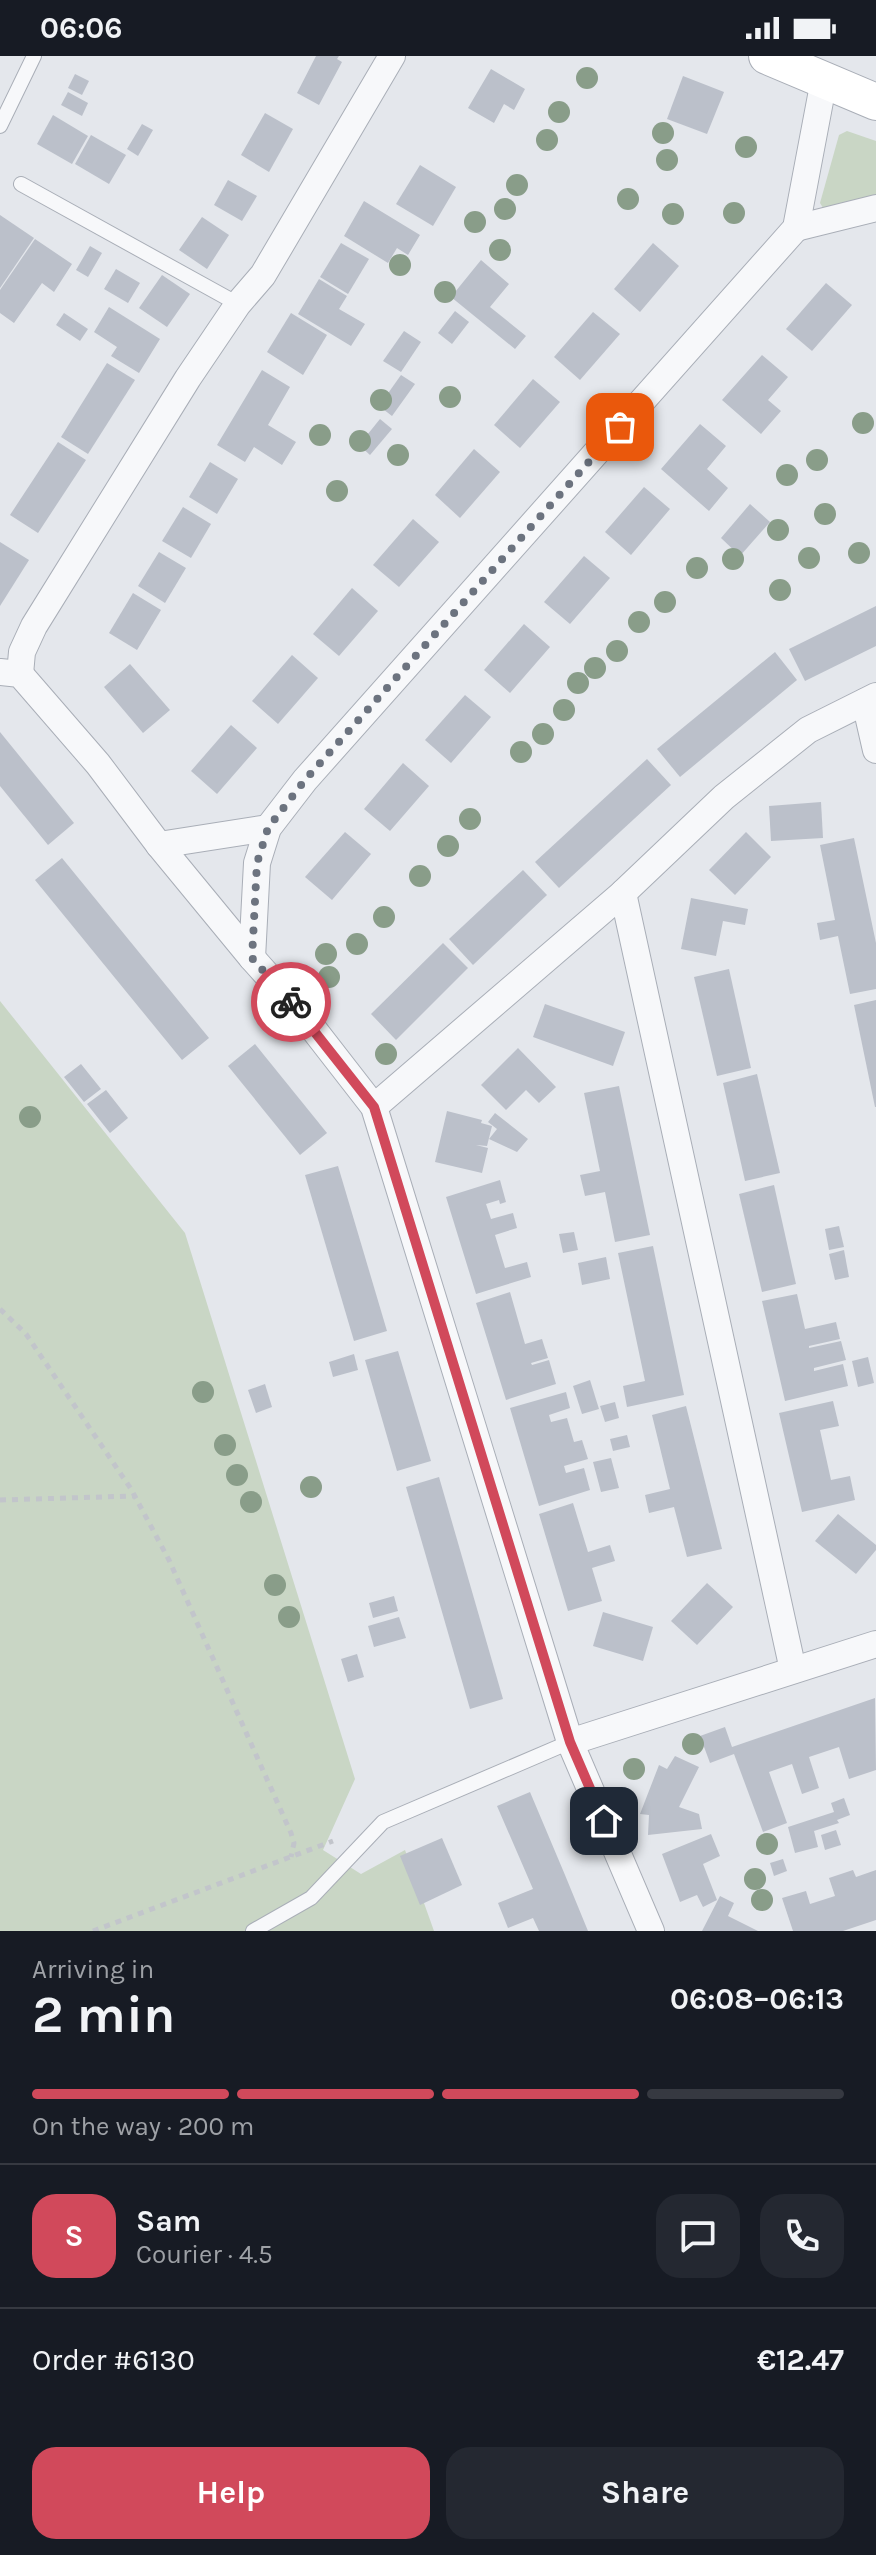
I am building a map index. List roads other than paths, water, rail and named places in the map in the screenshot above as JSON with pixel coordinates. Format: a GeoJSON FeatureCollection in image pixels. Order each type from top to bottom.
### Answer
{"type":"FeatureCollection","features":[{"type":"Feature","properties":{"kind":"main road"},"geometry":{"type":"LineString","coordinates":[[767,56],[876,102]]}},
{"type":"Feature","properties":{"kind":"street"},"geometry":{"type":"LineString","coordinates":[[392,56],[263,275],[238,304],[188,378],[34,626],[10,673],[98,764],[159,845],[301,1013],[374,1107],[570,1742],[651,1931]]}},
{"type":"Feature","properties":{"kind":"street"},"geometry":{"type":"LineString","coordinates":[[252,958],[257,863],[268,828],[305,780],[796,228],[824,80]]}},
{"type":"Feature","properties":{"kind":"street"},"geometry":{"type":"LineString","coordinates":[[796,228],[876,208]]}},
{"type":"Feature","properties":{"kind":"street"},"geometry":{"type":"LineString","coordinates":[[374,1107],[623,893],[724,797],[808,730],[870,699],[876,750]]}},
{"type":"Feature","properties":{"kind":"street"},"geometry":{"type":"LineString","coordinates":[[159,845],[268,828]]}},
{"type":"Feature","properties":{"kind":"street"},"geometry":{"type":"LineString","coordinates":[[623,893],[793,1670]]}},
{"type":"Feature","properties":{"kind":"street"},"geometry":{"type":"LineString","coordinates":[[570,1742],[876,1644]]}},
{"type":"Feature","properties":{"kind":"lane"},"geometry":{"type":"LineString","coordinates":[[0,126],[34,56]]}},
{"type":"Feature","properties":{"kind":"lane"},"geometry":{"type":"LineString","coordinates":[[21,184],[238,304]]}},
{"type":"Feature","properties":{"kind":"lane"},"geometry":{"type":"LineString","coordinates":[[253,1931],[311,1898],[383,1822],[570,1742]]}}]}
